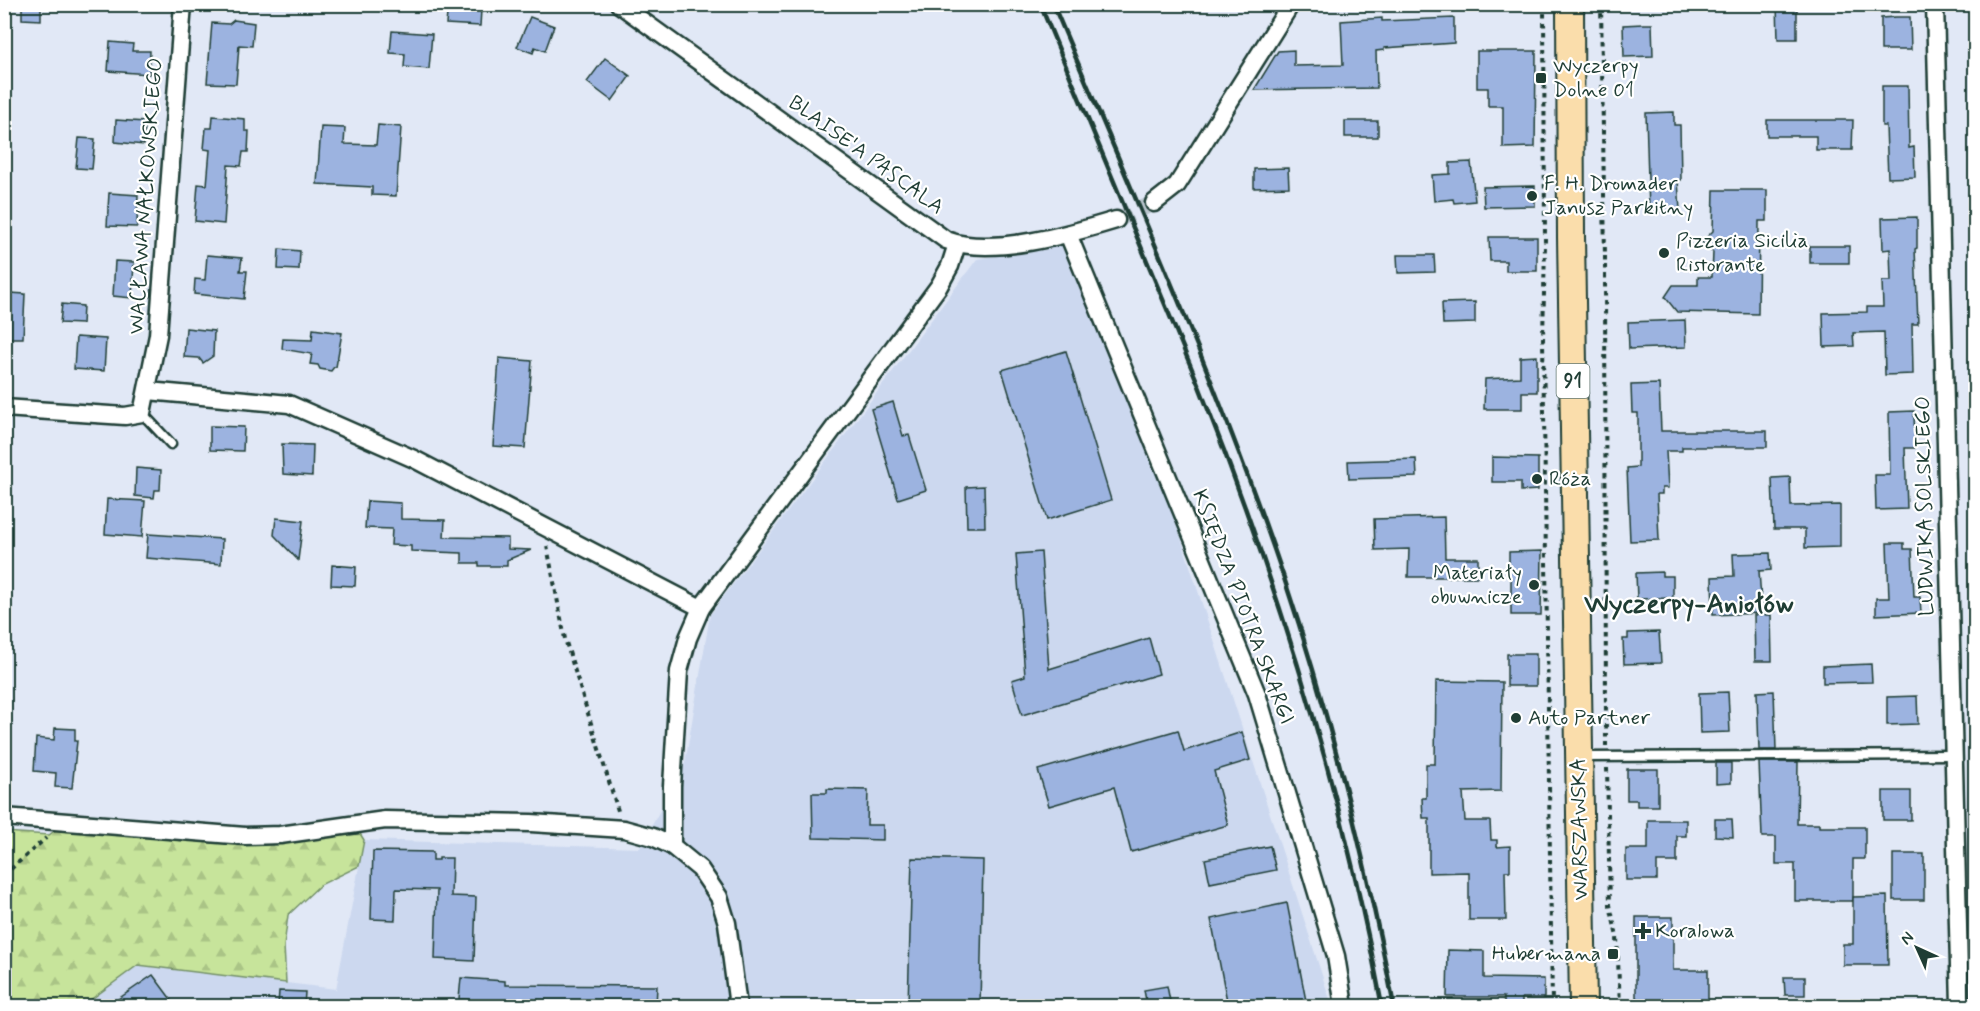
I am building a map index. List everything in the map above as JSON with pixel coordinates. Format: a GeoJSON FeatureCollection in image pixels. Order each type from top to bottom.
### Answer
{"type":"FeatureCollection","features":[{"type":"Feature","properties":{"kind":"main road","name":"WARSZAWSKA"},"geometry":{"type":"LineString","coordinates":[[1570,4],[1570,178],[1583,1006]]}},
{"type":"Feature","properties":{"kind":"street","name":"WACŁAWA NAŁKOWSKIEGO"},"geometry":{"type":"LineString","coordinates":[[142,413],[158,336],[183,4]]}},
{"type":"Feature","properties":{"kind":"street","name":"BLAISE'A PASCALA"},"geometry":{"type":"LineString","coordinates":[[619,4],[934,233],[957,244],[989,247],[1068,234],[1116,220]]}},
{"type":"Feature","properties":{"kind":"street"},"geometry":{"type":"LineString","coordinates":[[1154,203],[1177,185],[1291,4]]}},
{"type":"Feature","properties":{"kind":"street","name":"LUDWIKA SOLSKIEGO"},"geometry":{"type":"LineString","coordinates":[[1935,4],[1960,1006]]}},
{"type":"Feature","properties":{"kind":"street","name":"KSIĘDZA PIOTRA SKARGI"},"geometry":{"type":"LineString","coordinates":[[1068,234],[1257,694],[1336,956],[1344,1006]]}},
{"type":"Feature","properties":{"kind":"street"},"geometry":{"type":"LineString","coordinates":[[672,846],[672,786],[679,671],[688,638],[701,608],[939,286],[950,266],[957,244]]}},
{"type":"Feature","properties":{"kind":"street"},"geometry":{"type":"LineString","coordinates":[[148,391],[289,404],[414,459],[701,608]]}},
{"type":"Feature","properties":{"kind":"street"},"geometry":{"type":"LineString","coordinates":[[4,408],[125,416],[142,413]]}},
{"type":"Feature","properties":{"kind":"street"},"geometry":{"type":"LineString","coordinates":[[4,817],[245,836],[280,834],[385,820],[531,823],[624,829],[653,837],[672,846],[700,869],[719,897],[727,923],[738,1006]]}},
{"type":"Feature","properties":{"kind":"lane"},"geometry":{"type":"LineString","coordinates":[[142,413],[171,444]]}},
{"type":"Feature","properties":{"kind":"lane"},"geometry":{"type":"LineString","coordinates":[[1578,757],[1954,754]]}},
{"type":"Feature","properties":{"kind":"path"},"geometry":{"type":"LineString","coordinates":[[1544,4],[1543,339],[1552,1006]]}},
{"type":"Feature","properties":{"kind":"path"},"geometry":{"type":"LineString","coordinates":[[1601,4],[1605,257],[1606,757],[1610,905],[1617,937],[1620,1006]]}},
{"type":"Feature","properties":{"kind":"path"},"geometry":{"type":"LineString","coordinates":[[544,528],[565,639],[624,829]]}},
{"type":"Feature","properties":{"kind":"path"},"geometry":{"type":"LineString","coordinates":[[4,875],[68,821]]}},
{"type":"Feature","properties":{"kind":"shaded area"},"geometry":{"type":"Polygon","coordinates":[[[1064,245],[1138,405],[1332,1006],[82,1006],[138,965],[336,989],[364,840],[640,848],[685,763],[710,615],[977,259],[1064,245]]]}},
{"type":"Feature","properties":{"kind":"shaded area"},"geometry":{"type":"Polygon","coordinates":[[[1969,750],[1976,750],[1975,1006],[1970,837],[1969,750]]]}},
{"type":"Feature","properties":{"kind":"green space"},"geometry":{"type":"Polygon","coordinates":[[[68,821],[245,836],[354,824],[364,840],[359,866],[320,885],[288,915],[284,946],[286,983],[138,965],[82,1006],[5,1006],[4,832],[49,835],[68,821]]]}},
{"type":"Feature","properties":{"kind":"building"},"geometry":{"type":"Polygon","coordinates":[[[22,4],[41,4],[41,20],[22,19],[22,4]]]}},
{"type":"Feature","properties":{"kind":"building"},"geometry":{"type":"Polygon","coordinates":[[[448,4],[467,4],[467,9],[481,10],[480,26],[446,24],[448,4]]]}},
{"type":"Feature","properties":{"kind":"building"},"geometry":{"type":"Polygon","coordinates":[[[1777,4],[1797,4],[1797,39],[1778,39],[1777,4]]]}},
{"type":"Feature","properties":{"kind":"building"},"geometry":{"type":"Polygon","coordinates":[[[530,17],[554,26],[545,51],[535,47],[533,53],[517,47],[530,17]]]}},
{"type":"Feature","properties":{"kind":"building"},"geometry":{"type":"Polygon","coordinates":[[[1910,17],[1911,50],[1881,50],[1881,18],[1910,17]]]}},
{"type":"Feature","properties":{"kind":"building"},"geometry":{"type":"Polygon","coordinates":[[[1382,18],[1382,21],[1454,18],[1454,43],[1384,48],[1384,50],[1376,51],[1377,88],[1254,90],[1278,51],[1294,50],[1294,66],[1343,65],[1341,21],[1382,18]]]}},
{"type":"Feature","properties":{"kind":"building"},"geometry":{"type":"Polygon","coordinates":[[[234,20],[254,23],[252,46],[239,45],[236,84],[207,83],[212,23],[229,24],[234,20]]]}},
{"type":"Feature","properties":{"kind":"building"},"geometry":{"type":"Polygon","coordinates":[[[1652,24],[1653,56],[1624,57],[1623,25],[1652,24]]]}},
{"type":"Feature","properties":{"kind":"building"},"geometry":{"type":"Polygon","coordinates":[[[392,31],[432,34],[429,69],[404,67],[405,54],[390,53],[392,31]]]}},
{"type":"Feature","properties":{"kind":"building"},"geometry":{"type":"Polygon","coordinates":[[[110,42],[133,44],[132,51],[150,51],[149,74],[108,71],[110,42]]]}},
{"type":"Feature","properties":{"kind":"building"},"geometry":{"type":"Polygon","coordinates":[[[1477,51],[1536,51],[1535,147],[1503,148],[1503,106],[1488,106],[1488,88],[1477,88],[1477,51]]]}},
{"type":"Feature","properties":{"kind":"building"},"geometry":{"type":"Polygon","coordinates":[[[605,58],[630,76],[612,101],[587,82],[605,58]]]}},
{"type":"Feature","properties":{"kind":"building"},"geometry":{"type":"Polygon","coordinates":[[[1882,86],[1908,86],[1909,148],[1914,147],[1915,177],[1888,178],[1886,126],[1882,126],[1882,86]]]}},
{"type":"Feature","properties":{"kind":"building"},"geometry":{"type":"Polygon","coordinates":[[[1674,112],[1674,125],[1680,125],[1681,180],[1678,180],[1680,211],[1649,212],[1646,113],[1674,112]]]}},
{"type":"Feature","properties":{"kind":"building"},"geometry":{"type":"Polygon","coordinates":[[[213,116],[245,119],[245,131],[249,131],[248,152],[243,152],[241,166],[228,165],[224,224],[195,221],[198,184],[207,185],[210,150],[204,149],[206,128],[212,128],[213,116]]]}},
{"type":"Feature","properties":{"kind":"building"},"geometry":{"type":"Polygon","coordinates":[[[116,120],[145,122],[144,145],[115,142],[116,120]]]}},
{"type":"Feature","properties":{"kind":"building"},"geometry":{"type":"Polygon","coordinates":[[[1767,120],[1853,120],[1852,150],[1816,150],[1816,136],[1767,136],[1767,120]]]}},
{"type":"Feature","properties":{"kind":"building"},"geometry":{"type":"Polygon","coordinates":[[[1345,121],[1378,121],[1378,137],[1345,137],[1345,121]]]}},
{"type":"Feature","properties":{"kind":"building"},"geometry":{"type":"Polygon","coordinates":[[[378,125],[401,127],[396,196],[372,195],[372,187],[317,184],[321,127],[345,128],[344,144],[376,145],[378,125]]]}},
{"type":"Feature","properties":{"kind":"building"},"geometry":{"type":"Polygon","coordinates":[[[79,138],[95,139],[92,169],[76,168],[79,138]]]}},
{"type":"Feature","properties":{"kind":"building"},"geometry":{"type":"Polygon","coordinates":[[[1471,162],[1475,201],[1454,203],[1453,199],[1434,201],[1432,175],[1450,174],[1450,163],[1471,162]]]}},
{"type":"Feature","properties":{"kind":"building"},"geometry":{"type":"Polygon","coordinates":[[[1288,168],[1289,187],[1254,188],[1254,169],[1288,168]]]}},
{"type":"Feature","properties":{"kind":"building"},"geometry":{"type":"Polygon","coordinates":[[[1535,186],[1535,206],[1484,207],[1483,187],[1535,186]]]}},
{"type":"Feature","properties":{"kind":"building"},"geometry":{"type":"Polygon","coordinates":[[[1714,190],[1767,190],[1767,221],[1759,221],[1758,314],[1677,312],[1665,297],[1673,285],[1698,285],[1698,277],[1712,277],[1713,252],[1702,242],[1713,231],[1714,190]]]}},
{"type":"Feature","properties":{"kind":"building"},"geometry":{"type":"Polygon","coordinates":[[[109,193],[138,195],[137,227],[107,226],[109,193]]]}},
{"type":"Feature","properties":{"kind":"building"},"geometry":{"type":"Polygon","coordinates":[[[1917,217],[1917,248],[1915,249],[1918,324],[1912,324],[1913,374],[1885,375],[1884,332],[1853,333],[1854,346],[1824,347],[1823,313],[1867,312],[1867,307],[1883,307],[1882,281],[1891,281],[1890,249],[1883,250],[1882,218],[1917,217]]]}},
{"type":"Feature","properties":{"kind":"building"},"geometry":{"type":"Polygon","coordinates":[[[1489,237],[1537,237],[1537,271],[1506,271],[1506,261],[1490,261],[1489,237]]]}},
{"type":"Feature","properties":{"kind":"building"},"geometry":{"type":"Polygon","coordinates":[[[1810,246],[1849,246],[1849,263],[1810,263],[1810,246]]]}},
{"type":"Feature","properties":{"kind":"building"},"geometry":{"type":"Polygon","coordinates":[[[279,249],[300,251],[299,270],[278,269],[279,249]]]}},
{"type":"Feature","properties":{"kind":"building"},"geometry":{"type":"Polygon","coordinates":[[[207,255],[242,258],[240,271],[247,271],[244,299],[194,294],[195,279],[205,280],[207,255]]]}},
{"type":"Feature","properties":{"kind":"building"},"geometry":{"type":"Polygon","coordinates":[[[1397,255],[1434,255],[1435,272],[1398,273],[1397,255]]]}},
{"type":"Feature","properties":{"kind":"building"},"geometry":{"type":"Polygon","coordinates":[[[115,261],[134,262],[132,298],[113,296],[115,261]]]}},
{"type":"Feature","properties":{"kind":"building"},"geometry":{"type":"Polygon","coordinates":[[[10,293],[25,294],[23,338],[10,338],[10,293]]]}},
{"type":"Feature","properties":{"kind":"building"},"geometry":{"type":"Polygon","coordinates":[[[1475,302],[1475,323],[1443,324],[1442,303],[1475,302]]]}},
{"type":"Feature","properties":{"kind":"building"},"geometry":{"type":"Polygon","coordinates":[[[62,304],[83,306],[82,324],[60,323],[62,304]]]}},
{"type":"Feature","properties":{"kind":"building"},"geometry":{"type":"Polygon","coordinates":[[[1685,320],[1686,347],[1629,349],[1628,322],[1685,320]]]}},
{"type":"Feature","properties":{"kind":"building"},"geometry":{"type":"Polygon","coordinates":[[[186,328],[214,331],[213,356],[203,363],[199,358],[184,357],[186,328]]]}},
{"type":"Feature","properties":{"kind":"building"},"geometry":{"type":"Polygon","coordinates":[[[313,329],[342,333],[336,367],[331,371],[310,364],[312,354],[282,349],[283,339],[312,340],[313,329]]]}},
{"type":"Feature","properties":{"kind":"building"},"geometry":{"type":"Polygon","coordinates":[[[76,337],[106,339],[104,371],[74,369],[76,337]]]}},
{"type":"Feature","properties":{"kind":"building"},"geometry":{"type":"Polygon","coordinates":[[[1066,351],[1111,500],[1047,520],[1002,370],[1066,351]]]}},
{"type":"Feature","properties":{"kind":"building"},"geometry":{"type":"Polygon","coordinates":[[[1537,356],[1537,392],[1522,392],[1522,409],[1484,409],[1485,379],[1520,377],[1520,357],[1537,356]]]}},
{"type":"Feature","properties":{"kind":"building"},"geometry":{"type":"Polygon","coordinates":[[[499,358],[532,361],[525,448],[493,446],[499,358]]]}},
{"type":"Feature","properties":{"kind":"building"},"geometry":{"type":"Polygon","coordinates":[[[1659,384],[1661,431],[1767,431],[1767,447],[1682,447],[1682,451],[1666,451],[1668,488],[1662,488],[1662,494],[1657,494],[1659,540],[1630,541],[1627,468],[1638,467],[1638,413],[1632,413],[1631,385],[1659,384]]]}},
{"type":"Feature","properties":{"kind":"building"},"geometry":{"type":"Polygon","coordinates":[[[893,402],[903,436],[909,435],[926,490],[898,499],[871,409],[893,402]]]}},
{"type":"Feature","properties":{"kind":"building"},"geometry":{"type":"Polygon","coordinates":[[[1914,411],[1915,448],[1905,448],[1907,509],[1876,510],[1875,475],[1890,475],[1889,412],[1914,411]]]}},
{"type":"Feature","properties":{"kind":"building"},"geometry":{"type":"Polygon","coordinates":[[[210,426],[244,427],[243,451],[210,450],[210,426]]]}},
{"type":"Feature","properties":{"kind":"building"},"geometry":{"type":"Polygon","coordinates":[[[282,444],[313,445],[312,476],[283,474],[282,444]]]}},
{"type":"Feature","properties":{"kind":"building"},"geometry":{"type":"Polygon","coordinates":[[[1492,457],[1538,458],[1538,490],[1521,491],[1521,482],[1492,482],[1492,457]]]}},
{"type":"Feature","properties":{"kind":"building"},"geometry":{"type":"Polygon","coordinates":[[[1416,459],[1417,477],[1349,479],[1348,461],[1416,459]]]}},
{"type":"Feature","properties":{"kind":"building"},"geometry":{"type":"Polygon","coordinates":[[[136,468],[161,470],[160,490],[155,490],[154,498],[135,496],[136,468]]]}},
{"type":"Feature","properties":{"kind":"building"},"geometry":{"type":"Polygon","coordinates":[[[1790,477],[1791,506],[1840,505],[1840,547],[1805,548],[1805,529],[1774,529],[1772,478],[1790,477]]]}},
{"type":"Feature","properties":{"kind":"building"},"geometry":{"type":"Polygon","coordinates":[[[984,486],[985,527],[967,527],[966,487],[984,486]]]}},
{"type":"Feature","properties":{"kind":"building"},"geometry":{"type":"Polygon","coordinates":[[[107,499],[145,501],[142,537],[105,534],[107,499]]]}},
{"type":"Feature","properties":{"kind":"building"},"geometry":{"type":"Polygon","coordinates":[[[367,501],[401,503],[401,519],[445,520],[444,537],[508,538],[508,549],[531,550],[507,560],[507,566],[479,566],[479,563],[462,563],[462,553],[411,551],[411,546],[391,545],[392,529],[365,528],[367,501]]]}},
{"type":"Feature","properties":{"kind":"building"},"geometry":{"type":"Polygon","coordinates":[[[1444,517],[1445,558],[1478,558],[1478,577],[1408,577],[1409,549],[1375,550],[1374,519],[1444,517]]]}},
{"type":"Feature","properties":{"kind":"building"},"geometry":{"type":"Polygon","coordinates":[[[276,518],[303,521],[298,560],[274,535],[276,518]]]}},
{"type":"Feature","properties":{"kind":"building"},"geometry":{"type":"Polygon","coordinates":[[[148,534],[222,539],[221,564],[146,558],[148,534]]]}},
{"type":"Feature","properties":{"kind":"building"},"geometry":{"type":"Polygon","coordinates":[[[1887,543],[1904,543],[1904,549],[1912,549],[1914,597],[1920,597],[1921,613],[1876,615],[1876,598],[1889,598],[1887,543]]]}},
{"type":"Feature","properties":{"kind":"building"},"geometry":{"type":"Polygon","coordinates":[[[1542,551],[1541,615],[1511,615],[1509,552],[1542,551]]]}},
{"type":"Feature","properties":{"kind":"building"},"geometry":{"type":"Polygon","coordinates":[[[1041,552],[1049,669],[1149,638],[1159,674],[1022,715],[1012,680],[1025,676],[1016,554],[1041,552]]]}},
{"type":"Feature","properties":{"kind":"building"},"geometry":{"type":"Polygon","coordinates":[[[1770,553],[1771,570],[1759,571],[1762,613],[1713,615],[1712,577],[1734,576],[1733,554],[1770,553]]]}},
{"type":"Feature","properties":{"kind":"building"},"geometry":{"type":"Polygon","coordinates":[[[332,565],[356,567],[355,586],[331,585],[332,565]]]}},
{"type":"Feature","properties":{"kind":"building"},"geometry":{"type":"Polygon","coordinates":[[[1662,572],[1662,576],[1673,576],[1673,598],[1637,599],[1636,573],[1662,572]]]}},
{"type":"Feature","properties":{"kind":"building"},"geometry":{"type":"Polygon","coordinates":[[[1754,615],[1771,615],[1772,661],[1755,661],[1754,615]]]}},
{"type":"Feature","properties":{"kind":"building"},"geometry":{"type":"Polygon","coordinates":[[[1659,632],[1661,663],[1624,664],[1623,639],[1628,639],[1628,633],[1659,632]]]}},
{"type":"Feature","properties":{"kind":"building"},"geometry":{"type":"Polygon","coordinates":[[[1507,654],[1536,654],[1536,686],[1507,686],[1507,654]]]}},
{"type":"Feature","properties":{"kind":"building"},"geometry":{"type":"Polygon","coordinates":[[[1871,664],[1872,682],[1823,683],[1823,666],[1871,664]]]}},
{"type":"Feature","properties":{"kind":"building"},"geometry":{"type":"Polygon","coordinates":[[[1436,681],[1502,682],[1501,791],[1463,792],[1465,821],[1490,821],[1491,840],[1497,840],[1497,847],[1510,846],[1510,871],[1505,871],[1506,920],[1469,920],[1469,872],[1429,873],[1429,818],[1423,818],[1422,798],[1426,798],[1426,764],[1435,764],[1436,681]]]}},
{"type":"Feature","properties":{"kind":"building"},"geometry":{"type":"Polygon","coordinates":[[[1774,691],[1776,750],[1759,750],[1757,692],[1774,691]]]}},
{"type":"Feature","properties":{"kind":"building"},"geometry":{"type":"Polygon","coordinates":[[[1728,692],[1730,732],[1700,733],[1699,693],[1728,692]]]}},
{"type":"Feature","properties":{"kind":"building"},"geometry":{"type":"Polygon","coordinates":[[[1917,696],[1918,724],[1887,725],[1887,697],[1917,696]]]}},
{"type":"Feature","properties":{"kind":"building"},"geometry":{"type":"Polygon","coordinates":[[[55,728],[75,729],[75,741],[77,741],[72,788],[55,787],[56,773],[34,771],[36,738],[54,740],[55,728]]]}},
{"type":"Feature","properties":{"kind":"building"},"geometry":{"type":"Polygon","coordinates":[[[1178,730],[1184,751],[1242,732],[1250,760],[1214,771],[1228,825],[1131,852],[1114,787],[1049,806],[1038,770],[1178,730]]]}},
{"type":"Feature","properties":{"kind":"building"},"geometry":{"type":"Polygon","coordinates":[[[1759,762],[1798,762],[1797,824],[1819,824],[1819,827],[1865,827],[1865,859],[1853,859],[1853,901],[1795,901],[1795,864],[1776,864],[1776,837],[1762,837],[1759,762]]]}},
{"type":"Feature","properties":{"kind":"building"},"geometry":{"type":"Polygon","coordinates":[[[1716,763],[1731,763],[1731,783],[1716,784],[1716,763]]]}},
{"type":"Feature","properties":{"kind":"building"},"geometry":{"type":"Polygon","coordinates":[[[1627,769],[1658,769],[1658,806],[1637,806],[1637,800],[1627,800],[1627,769]]]}},
{"type":"Feature","properties":{"kind":"building"},"geometry":{"type":"Polygon","coordinates":[[[827,789],[868,790],[867,825],[883,825],[883,840],[813,838],[812,793],[827,793],[827,789]]]}},
{"type":"Feature","properties":{"kind":"building"},"geometry":{"type":"Polygon","coordinates":[[[1883,791],[1911,791],[1911,820],[1883,820],[1883,791]]]}},
{"type":"Feature","properties":{"kind":"building"},"geometry":{"type":"Polygon","coordinates":[[[1715,819],[1732,819],[1733,837],[1715,836],[1715,819]]]}},
{"type":"Feature","properties":{"kind":"building"},"geometry":{"type":"Polygon","coordinates":[[[1648,820],[1686,820],[1686,836],[1677,836],[1677,862],[1657,862],[1657,880],[1626,880],[1626,849],[1648,849],[1648,820]]]}},
{"type":"Feature","properties":{"kind":"building"},"geometry":{"type":"Polygon","coordinates":[[[1270,846],[1276,870],[1210,883],[1205,859],[1270,846]]]}},
{"type":"Feature","properties":{"kind":"building"},"geometry":{"type":"Polygon","coordinates":[[[373,851],[433,852],[433,860],[452,858],[451,896],[476,897],[474,961],[435,959],[437,890],[396,889],[395,920],[371,919],[373,851]]]}},
{"type":"Feature","properties":{"kind":"building"},"geometry":{"type":"Polygon","coordinates":[[[1893,854],[1924,854],[1924,900],[1893,900],[1893,854]]]}},
{"type":"Feature","properties":{"kind":"building"},"geometry":{"type":"Polygon","coordinates":[[[912,858],[983,860],[980,1006],[908,1006],[912,858]]]}},
{"type":"Feature","properties":{"kind":"building"},"geometry":{"type":"Polygon","coordinates":[[[1887,896],[1888,965],[1843,965],[1843,944],[1853,944],[1853,897],[1887,896]]]}},
{"type":"Feature","properties":{"kind":"building"},"geometry":{"type":"Polygon","coordinates":[[[1287,903],[1307,1006],[1228,1006],[1211,919],[1287,903]]]}},
{"type":"Feature","properties":{"kind":"building"},"geometry":{"type":"Polygon","coordinates":[[[1636,917],[1673,917],[1673,970],[1708,970],[1708,1006],[1646,1006],[1636,997],[1636,917]]]}},
{"type":"Feature","properties":{"kind":"building"},"geometry":{"type":"Polygon","coordinates":[[[1448,950],[1484,951],[1484,978],[1544,979],[1544,998],[1522,998],[1522,1006],[1504,1006],[1504,997],[1447,997],[1448,950]]]}},
{"type":"Feature","properties":{"kind":"building"},"geometry":{"type":"Polygon","coordinates":[[[153,975],[176,1006],[108,1006],[153,975]]]}},
{"type":"Feature","properties":{"kind":"building"},"geometry":{"type":"Polygon","coordinates":[[[1784,977],[1805,977],[1805,995],[1785,995],[1784,977]]]}},
{"type":"Feature","properties":{"kind":"building"},"geometry":{"type":"Polygon","coordinates":[[[461,978],[505,981],[505,985],[657,986],[656,1006],[513,1006],[513,1002],[459,999],[461,978]]]}},
{"type":"Feature","properties":{"kind":"building"},"geometry":{"type":"Polygon","coordinates":[[[1167,986],[1171,1006],[1147,1006],[1144,990],[1167,986]]]}},
{"type":"Feature","properties":{"kind":"building"},"geometry":{"type":"Polygon","coordinates":[[[279,991],[305,992],[304,1006],[278,1006],[279,991]]]}},
{"type":"Feature","properties":{"kind":"tunnel"},"geometry":{"type":"LineString","coordinates":[[1116,220],[1154,203]]}},
{"type":"Feature","properties":{"kind":"railway"},"geometry":{"type":"LineString","coordinates":[[1040,4],[1199,386],[1256,538],[1306,692],[1328,770],[1348,848],[1382,1006]]}},
{"type":"Feature","properties":{"kind":"railway"},"geometry":{"type":"LineString","coordinates":[[1053,4],[1203,361],[1284,578],[1317,684],[1346,790],[1372,898],[1394,1006]]}},
{"type":"Feature","properties":{"kind":"place","name":"Wyczerpy Dolne 01"},"geometry":{"type":"Point","coordinates":[1541,78]}},
{"type":"Feature","properties":{"kind":"place","name":"F. H. Dromader Janusz Parkitny"},"geometry":{"type":"Point","coordinates":[1532,196]}},
{"type":"Feature","properties":{"kind":"place","name":"Pizzeria Sicilia Ristorante"},"geometry":{"type":"Point","coordinates":[1664,253]}},
{"type":"Feature","properties":{"kind":"place","name":"Róża"},"geometry":{"type":"Point","coordinates":[1537,479]}},
{"type":"Feature","properties":{"kind":"place","name":"Materiały obuwnicze"},"geometry":{"type":"Point","coordinates":[1534,585]}},
{"type":"Feature","properties":{"kind":"place","name":"Auto Partner"},"geometry":{"type":"Point","coordinates":[1516,718]}},
{"type":"Feature","properties":{"kind":"place","name":"Koralowa"},"geometry":{"type":"Point","coordinates":[1643,931]}},
{"type":"Feature","properties":{"kind":"place","name":"Hubermana"},"geometry":{"type":"Point","coordinates":[1613,954]}},
{"type":"Feature","properties":{"kind":"district","name":"Wyczerpy-Aniołów"},"geometry":{"type":"Point","coordinates":[1689,604]}}]}
